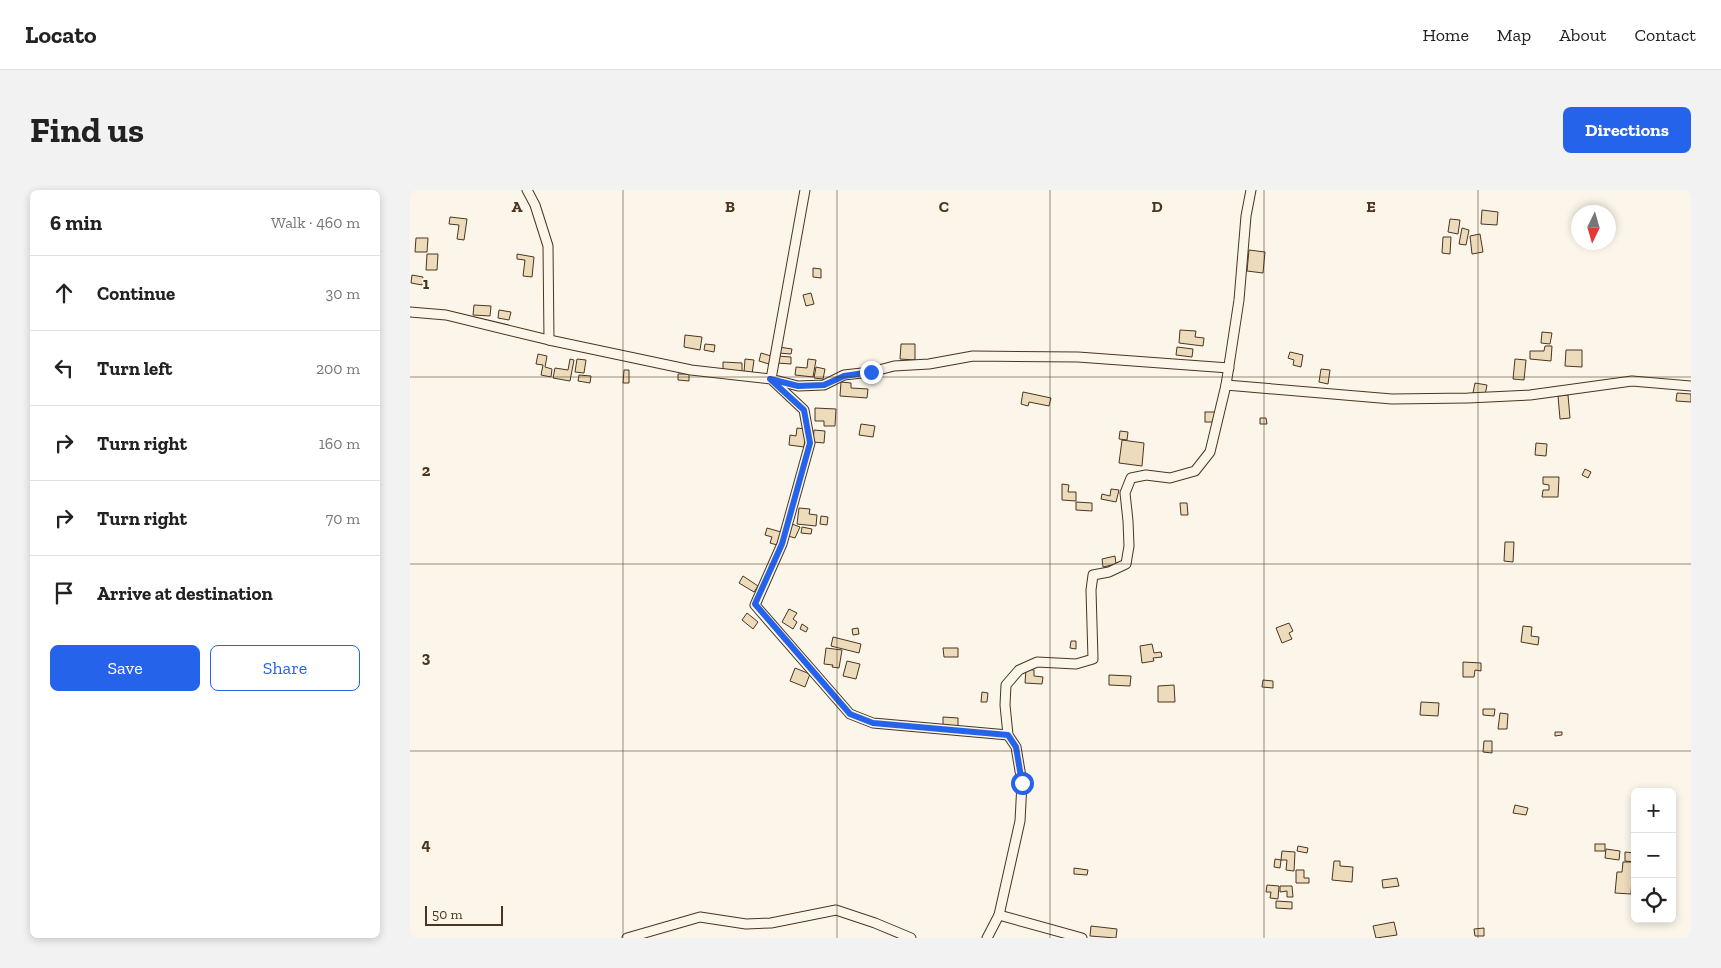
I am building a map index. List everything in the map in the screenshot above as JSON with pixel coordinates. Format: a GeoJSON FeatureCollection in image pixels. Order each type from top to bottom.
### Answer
{"type":"FeatureCollection","features":[{"type":"Feature","properties":{"kind":"street"},"geometry":{"type":"LineString","coordinates":[[527,190],[535,204],[548,246],[550,340]]}},
{"type":"Feature","properties":{"kind":"street"},"geometry":{"type":"LineString","coordinates":[[770,379],[805,190]]}},
{"type":"Feature","properties":{"kind":"street"},"geometry":{"type":"LineString","coordinates":[[987,938],[998,914],[1020,821],[1022,783],[1016,747],[1008,735],[1005,706],[1006,685],[1019,670],[1037,662],[1076,664],[1093,659],[1091,590],[1093,575],[1109,572],[1126,564],[1129,546],[1124,493],[1131,478],[1146,475],[1170,478],[1195,470],[1210,452],[1229,368],[1246,216],[1251,190]]}},
{"type":"Feature","properties":{"kind":"street"},"geometry":{"type":"LineString","coordinates":[[410,312],[446,315],[550,340],[691,370],[770,379],[798,386],[824,385],[844,376],[894,366],[929,364],[973,356],[1078,357],[1229,368]]}},
{"type":"Feature","properties":{"kind":"street"},"geometry":{"type":"LineString","coordinates":[[770,379],[804,410],[810,443],[782,544],[755,604],[850,714],[873,723],[1008,735]]}},
{"type":"Feature","properties":{"kind":"street"},"geometry":{"type":"LineString","coordinates":[[1226,385],[1392,399],[1530,395],[1632,381],[1691,386]]}},
{"type":"Feature","properties":{"kind":"street"},"geometry":{"type":"LineString","coordinates":[[627,938],[700,917],[720,922],[754,924],[771,923],[836,910],[911,938]]}},
{"type":"Feature","properties":{"kind":"street"},"geometry":{"type":"LineString","coordinates":[[998,914],[1082,938]]}},
{"type":"Feature","properties":{"kind":"building"},"geometry":{"type":"Polygon","coordinates":[[[1482,210],[1498,212],[1497,225],[1481,224],[1482,210]]]}},
{"type":"Feature","properties":{"kind":"building"},"geometry":{"type":"Polygon","coordinates":[[[450,217],[467,219],[464,240],[457,239],[459,225],[449,224],[450,217]]]}},
{"type":"Feature","properties":{"kind":"building"},"geometry":{"type":"Polygon","coordinates":[[[1450,219],[1460,220],[1458,234],[1448,232],[1450,219]]]}},
{"type":"Feature","properties":{"kind":"building"},"geometry":{"type":"Polygon","coordinates":[[[1462,228],[1469,230],[1466,245],[1459,244],[1462,228]]]}},
{"type":"Feature","properties":{"kind":"building"},"geometry":{"type":"Polygon","coordinates":[[[1480,234],[1483,252],[1472,254],[1470,236],[1480,234]]]}},
{"type":"Feature","properties":{"kind":"building"},"geometry":{"type":"Polygon","coordinates":[[[1443,237],[1451,237],[1450,254],[1442,253],[1443,237]]]}},
{"type":"Feature","properties":{"kind":"building"},"geometry":{"type":"Polygon","coordinates":[[[416,238],[428,238],[427,252],[415,252],[416,238]]]}},
{"type":"Feature","properties":{"kind":"building"},"geometry":{"type":"Polygon","coordinates":[[[1249,250],[1265,252],[1263,273],[1247,271],[1249,250]]]}},
{"type":"Feature","properties":{"kind":"building"},"geometry":{"type":"Polygon","coordinates":[[[427,254],[438,254],[437,270],[426,270],[427,254]]]}},
{"type":"Feature","properties":{"kind":"building"},"geometry":{"type":"Polygon","coordinates":[[[517,254],[534,257],[532,277],[523,276],[525,260],[517,259],[517,254]]]}},
{"type":"Feature","properties":{"kind":"building"},"geometry":{"type":"Polygon","coordinates":[[[813,268],[821,269],[821,278],[813,277],[813,268]]]}},
{"type":"Feature","properties":{"kind":"building"},"geometry":{"type":"Polygon","coordinates":[[[412,275],[423,277],[422,285],[411,283],[412,275]]]}},
{"type":"Feature","properties":{"kind":"building"},"geometry":{"type":"Polygon","coordinates":[[[811,293],[814,304],[806,306],[803,295],[811,293]]]}},
{"type":"Feature","properties":{"kind":"building"},"geometry":{"type":"Polygon","coordinates":[[[474,305],[491,306],[490,316],[473,315],[474,305]]]}},
{"type":"Feature","properties":{"kind":"building"},"geometry":{"type":"Polygon","coordinates":[[[499,310],[511,312],[509,320],[498,318],[499,310]]]}},
{"type":"Feature","properties":{"kind":"building"},"geometry":{"type":"Polygon","coordinates":[[[1180,330],[1196,331],[1195,337],[1204,338],[1203,346],[1179,343],[1180,330]]]}},
{"type":"Feature","properties":{"kind":"building"},"geometry":{"type":"Polygon","coordinates":[[[1542,332],[1552,333],[1550,344],[1541,343],[1542,332]]]}},
{"type":"Feature","properties":{"kind":"building"},"geometry":{"type":"Polygon","coordinates":[[[685,335],[702,337],[700,350],[684,347],[685,335]]]}},
{"type":"Feature","properties":{"kind":"building"},"geometry":{"type":"Polygon","coordinates":[[[705,344],[715,345],[714,352],[704,350],[705,344]]]}},
{"type":"Feature","properties":{"kind":"building"},"geometry":{"type":"Polygon","coordinates":[[[901,344],[915,344],[915,360],[900,359],[901,344]]]}},
{"type":"Feature","properties":{"kind":"building"},"geometry":{"type":"Polygon","coordinates":[[[1545,346],[1552,346],[1551,361],[1530,359],[1530,351],[1544,351],[1545,346]]]}},
{"type":"Feature","properties":{"kind":"building"},"geometry":{"type":"Polygon","coordinates":[[[779,347],[792,349],[791,354],[778,353],[779,347]]]}},
{"type":"Feature","properties":{"kind":"building"},"geometry":{"type":"Polygon","coordinates":[[[1177,347],[1193,349],[1192,357],[1176,355],[1177,347]]]}},
{"type":"Feature","properties":{"kind":"building"},"geometry":{"type":"Polygon","coordinates":[[[1566,350],[1582,350],[1582,367],[1565,366],[1566,350]]]}},
{"type":"Feature","properties":{"kind":"building"},"geometry":{"type":"Polygon","coordinates":[[[1290,352],[1303,355],[1301,367],[1293,365],[1294,360],[1288,358],[1290,352]]]}},
{"type":"Feature","properties":{"kind":"building"},"geometry":{"type":"Polygon","coordinates":[[[761,353],[771,356],[769,364],[759,361],[761,353]]]}},
{"type":"Feature","properties":{"kind":"building"},"geometry":{"type":"Polygon","coordinates":[[[538,354],[547,356],[545,367],[552,369],[551,377],[541,375],[543,365],[536,364],[538,354]]]}},
{"type":"Feature","properties":{"kind":"building"},"geometry":{"type":"Polygon","coordinates":[[[777,356],[791,357],[791,364],[777,363],[777,356]]]}},
{"type":"Feature","properties":{"kind":"building"},"geometry":{"type":"Polygon","coordinates":[[[570,359],[574,360],[570,381],[553,378],[555,368],[568,370],[570,359]]]}},
{"type":"Feature","properties":{"kind":"building"},"geometry":{"type":"Polygon","coordinates":[[[577,359],[586,360],[584,373],[575,372],[577,359]]]}},
{"type":"Feature","properties":{"kind":"building"},"geometry":{"type":"Polygon","coordinates":[[[745,359],[754,360],[752,374],[744,373],[745,359]]]}},
{"type":"Feature","properties":{"kind":"building"},"geometry":{"type":"Polygon","coordinates":[[[808,359],[816,360],[813,377],[795,375],[796,367],[807,368],[808,359]]]}},
{"type":"Feature","properties":{"kind":"building"},"geometry":{"type":"Polygon","coordinates":[[[1515,359],[1526,360],[1524,380],[1513,379],[1515,359]]]}},
{"type":"Feature","properties":{"kind":"building"},"geometry":{"type":"Polygon","coordinates":[[[723,362],[742,363],[742,372],[723,371],[723,362]]]}},
{"type":"Feature","properties":{"kind":"building"},"geometry":{"type":"Polygon","coordinates":[[[816,367],[825,369],[823,379],[814,378],[816,367]]]}},
{"type":"Feature","properties":{"kind":"building"},"geometry":{"type":"Polygon","coordinates":[[[1321,369],[1330,370],[1328,384],[1319,382],[1321,369]]]}},
{"type":"Feature","properties":{"kind":"building"},"geometry":{"type":"Polygon","coordinates":[[[624,370],[629,370],[629,383],[623,383],[624,370]]]}},
{"type":"Feature","properties":{"kind":"building"},"geometry":{"type":"Polygon","coordinates":[[[678,374],[689,374],[689,381],[678,380],[678,374]]]}},
{"type":"Feature","properties":{"kind":"building"},"geometry":{"type":"Polygon","coordinates":[[[579,375],[591,376],[590,383],[578,381],[579,375]]]}},
{"type":"Feature","properties":{"kind":"building"},"geometry":{"type":"Polygon","coordinates":[[[841,382],[851,383],[851,388],[868,389],[867,398],[840,396],[841,382]]]}},
{"type":"Feature","properties":{"kind":"building"},"geometry":{"type":"Polygon","coordinates":[[[1475,383],[1487,385],[1485,395],[1473,393],[1475,383]]]}},
{"type":"Feature","properties":{"kind":"building"},"geometry":{"type":"Polygon","coordinates":[[[1023,392],[1051,398],[1049,406],[1029,402],[1028,406],[1021,404],[1023,392]]]}},
{"type":"Feature","properties":{"kind":"building"},"geometry":{"type":"Polygon","coordinates":[[[1677,393],[1691,394],[1691,402],[1676,401],[1677,393]]]}},
{"type":"Feature","properties":{"kind":"building"},"geometry":{"type":"Polygon","coordinates":[[[1568,395],[1570,418],[1560,419],[1558,396],[1568,395]]]}},
{"type":"Feature","properties":{"kind":"building"},"geometry":{"type":"Polygon","coordinates":[[[815,408],[836,409],[835,426],[824,426],[824,421],[815,421],[815,408]]]}},
{"type":"Feature","properties":{"kind":"building"},"geometry":{"type":"Polygon","coordinates":[[[1205,412],[1215,412],[1215,422],[1205,422],[1205,412]]]}},
{"type":"Feature","properties":{"kind":"building"},"geometry":{"type":"Polygon","coordinates":[[[1260,418],[1266,418],[1267,424],[1260,424],[1260,418]]]}},
{"type":"Feature","properties":{"kind":"building"},"geometry":{"type":"Polygon","coordinates":[[[861,424],[875,426],[873,437],[859,435],[861,424]]]}},
{"type":"Feature","properties":{"kind":"building"},"geometry":{"type":"Polygon","coordinates":[[[797,428],[806,429],[804,447],[789,445],[790,435],[796,436],[797,428]]]}},
{"type":"Feature","properties":{"kind":"building"},"geometry":{"type":"Polygon","coordinates":[[[814,430],[825,431],[824,443],[813,442],[814,430]]]}},
{"type":"Feature","properties":{"kind":"building"},"geometry":{"type":"Polygon","coordinates":[[[1120,431],[1128,432],[1127,440],[1119,439],[1120,431]]]}},
{"type":"Feature","properties":{"kind":"building"},"geometry":{"type":"Polygon","coordinates":[[[1122,440],[1144,443],[1142,466],[1119,463],[1122,440]]]}},
{"type":"Feature","properties":{"kind":"building"},"geometry":{"type":"Polygon","coordinates":[[[1536,443],[1547,444],[1546,456],[1535,455],[1536,443]]]}},
{"type":"Feature","properties":{"kind":"building"},"geometry":{"type":"Polygon","coordinates":[[[1585,469],[1591,472],[1588,478],[1582,475],[1585,469]]]}},
{"type":"Feature","properties":{"kind":"building"},"geometry":{"type":"Polygon","coordinates":[[[1543,477],[1559,477],[1558,497],[1542,497],[1543,490],[1549,490],[1549,485],[1543,484],[1543,477]]]}},
{"type":"Feature","properties":{"kind":"building"},"geometry":{"type":"Polygon","coordinates":[[[1062,484],[1069,485],[1068,492],[1076,492],[1076,501],[1062,500],[1062,484]]]}},
{"type":"Feature","properties":{"kind":"building"},"geometry":{"type":"Polygon","coordinates":[[[1111,489],[1119,490],[1116,502],[1101,499],[1102,494],[1110,496],[1111,489]]]}},
{"type":"Feature","properties":{"kind":"building"},"geometry":{"type":"Polygon","coordinates":[[[1076,502],[1092,503],[1092,511],[1076,510],[1076,502]]]}},
{"type":"Feature","properties":{"kind":"building"},"geometry":{"type":"Polygon","coordinates":[[[1180,503],[1187,503],[1188,515],[1181,515],[1180,503]]]}},
{"type":"Feature","properties":{"kind":"building"},"geometry":{"type":"Polygon","coordinates":[[[799,508],[810,509],[809,514],[817,515],[816,526],[797,524],[799,508]]]}},
{"type":"Feature","properties":{"kind":"building"},"geometry":{"type":"Polygon","coordinates":[[[821,516],[828,517],[827,525],[820,524],[821,516]]]}},
{"type":"Feature","properties":{"kind":"building"},"geometry":{"type":"Polygon","coordinates":[[[792,524],[800,527],[795,538],[788,536],[792,524]]]}},
{"type":"Feature","properties":{"kind":"building"},"geometry":{"type":"Polygon","coordinates":[[[802,527],[812,529],[811,534],[801,533],[802,527]]]}},
{"type":"Feature","properties":{"kind":"building"},"geometry":{"type":"Polygon","coordinates":[[[767,528],[781,532],[777,545],[770,543],[772,537],[765,535],[767,528]]]}},
{"type":"Feature","properties":{"kind":"building"},"geometry":{"type":"Polygon","coordinates":[[[1505,542],[1514,542],[1513,562],[1504,561],[1505,542]]]}},
{"type":"Feature","properties":{"kind":"building"},"geometry":{"type":"Polygon","coordinates":[[[1115,556],[1116,564],[1103,567],[1102,559],[1115,556]]]}},
{"type":"Feature","properties":{"kind":"building"},"geometry":{"type":"Polygon","coordinates":[[[743,576],[758,586],[754,592],[739,583],[743,576]]]}},
{"type":"Feature","properties":{"kind":"building"},"geometry":{"type":"Polygon","coordinates":[[[789,609],[797,613],[793,619],[797,622],[793,629],[782,622],[789,609]]]}},
{"type":"Feature","properties":{"kind":"building"},"geometry":{"type":"Polygon","coordinates":[[[747,613],[758,622],[753,629],[742,620],[747,613]]]}},
{"type":"Feature","properties":{"kind":"building"},"geometry":{"type":"Polygon","coordinates":[[[1289,623],[1293,631],[1289,633],[1292,639],[1282,643],[1276,628],[1289,623]]]}},
{"type":"Feature","properties":{"kind":"building"},"geometry":{"type":"Polygon","coordinates":[[[802,624],[808,628],[806,632],[800,629],[802,624]]]}},
{"type":"Feature","properties":{"kind":"building"},"geometry":{"type":"Polygon","coordinates":[[[1523,626],[1532,627],[1531,636],[1539,637],[1538,645],[1521,642],[1523,626]]]}},
{"type":"Feature","properties":{"kind":"building"},"geometry":{"type":"Polygon","coordinates":[[[858,628],[859,634],[853,635],[852,629],[858,628]]]}},
{"type":"Feature","properties":{"kind":"building"},"geometry":{"type":"Polygon","coordinates":[[[833,637],[861,644],[859,653],[831,646],[833,637]]]}},
{"type":"Feature","properties":{"kind":"building"},"geometry":{"type":"Polygon","coordinates":[[[1071,641],[1076,641],[1076,649],[1070,648],[1071,641]]]}},
{"type":"Feature","properties":{"kind":"building"},"geometry":{"type":"Polygon","coordinates":[[[1152,644],[1154,653],[1161,652],[1162,657],[1153,658],[1154,661],[1142,663],[1140,646],[1152,644]]]}},
{"type":"Feature","properties":{"kind":"building"},"geometry":{"type":"Polygon","coordinates":[[[826,648],[842,650],[839,668],[824,664],[826,648]]]}},
{"type":"Feature","properties":{"kind":"building"},"geometry":{"type":"Polygon","coordinates":[[[943,648],[958,648],[958,657],[944,657],[943,648]]]}},
{"type":"Feature","properties":{"kind":"building"},"geometry":{"type":"Polygon","coordinates":[[[847,661],[860,664],[856,679],[843,676],[847,661]]]}},
{"type":"Feature","properties":{"kind":"building"},"geometry":{"type":"Polygon","coordinates":[[[1463,662],[1481,663],[1481,671],[1475,670],[1474,677],[1463,677],[1463,662]]]}},
{"type":"Feature","properties":{"kind":"building"},"geometry":{"type":"Polygon","coordinates":[[[795,668],[810,674],[805,687],[790,681],[795,668]]]}},
{"type":"Feature","properties":{"kind":"building"},"geometry":{"type":"Polygon","coordinates":[[[1026,669],[1034,670],[1034,676],[1043,677],[1042,684],[1025,683],[1026,669]]]}},
{"type":"Feature","properties":{"kind":"building"},"geometry":{"type":"Polygon","coordinates":[[[1109,675],[1131,676],[1130,686],[1109,685],[1109,675]]]}},
{"type":"Feature","properties":{"kind":"building"},"geometry":{"type":"Polygon","coordinates":[[[1263,680],[1273,681],[1273,688],[1262,687],[1263,680]]]}},
{"type":"Feature","properties":{"kind":"building"},"geometry":{"type":"Polygon","coordinates":[[[1174,685],[1175,702],[1158,702],[1158,686],[1174,685]]]}},
{"type":"Feature","properties":{"kind":"building"},"geometry":{"type":"Polygon","coordinates":[[[982,692],[988,693],[987,702],[981,702],[982,692]]]}},
{"type":"Feature","properties":{"kind":"building"},"geometry":{"type":"Polygon","coordinates":[[[1421,702],[1439,703],[1438,716],[1420,715],[1421,702]]]}},
{"type":"Feature","properties":{"kind":"building"},"geometry":{"type":"Polygon","coordinates":[[[1483,709],[1495,709],[1494,716],[1483,715],[1483,709]]]}},
{"type":"Feature","properties":{"kind":"building"},"geometry":{"type":"Polygon","coordinates":[[[1500,713],[1508,714],[1507,729],[1498,729],[1500,713]]]}},
{"type":"Feature","properties":{"kind":"building"},"geometry":{"type":"Polygon","coordinates":[[[943,717],[958,718],[958,726],[943,725],[943,717]]]}},
{"type":"Feature","properties":{"kind":"building"},"geometry":{"type":"Polygon","coordinates":[[[1555,732],[1562,732],[1562,735],[1555,736],[1555,732]]]}},
{"type":"Feature","properties":{"kind":"building"},"geometry":{"type":"Polygon","coordinates":[[[1484,741],[1492,741],[1492,753],[1483,752],[1484,741]]]}},
{"type":"Feature","properties":{"kind":"building"},"geometry":{"type":"Polygon","coordinates":[[[1515,805],[1528,808],[1526,815],[1513,813],[1515,805]]]}},
{"type":"Feature","properties":{"kind":"building"},"geometry":{"type":"Polygon","coordinates":[[[1595,844],[1605,844],[1605,851],[1595,851],[1595,844]]]}},
{"type":"Feature","properties":{"kind":"building"},"geometry":{"type":"Polygon","coordinates":[[[1298,846],[1308,848],[1307,853],[1297,851],[1298,846]]]}},
{"type":"Feature","properties":{"kind":"building"},"geometry":{"type":"Polygon","coordinates":[[[1606,849],[1620,851],[1619,860],[1605,858],[1606,849]]]}},
{"type":"Feature","properties":{"kind":"building"},"geometry":{"type":"Polygon","coordinates":[[[1282,851],[1295,852],[1294,871],[1286,870],[1287,860],[1281,860],[1282,851]]]}},
{"type":"Feature","properties":{"kind":"building"},"geometry":{"type":"Polygon","coordinates":[[[1625,852],[1631,853],[1631,862],[1625,861],[1625,852]]]}},
{"type":"Feature","properties":{"kind":"building"},"geometry":{"type":"Polygon","coordinates":[[[1275,859],[1281,860],[1280,868],[1274,867],[1275,859]]]}},
{"type":"Feature","properties":{"kind":"building"},"geometry":{"type":"Polygon","coordinates":[[[1334,861],[1340,861],[1340,866],[1353,867],[1352,882],[1332,880],[1334,861]]]}},
{"type":"Feature","properties":{"kind":"building"},"geometry":{"type":"Polygon","coordinates":[[[1623,862],[1631,862],[1631,894],[1615,893],[1617,872],[1622,872],[1623,862]]]}},
{"type":"Feature","properties":{"kind":"building"},"geometry":{"type":"Polygon","coordinates":[[[1074,868],[1088,870],[1087,875],[1074,874],[1074,868]]]}},
{"type":"Feature","properties":{"kind":"building"},"geometry":{"type":"Polygon","coordinates":[[[1296,870],[1304,870],[1304,878],[1309,878],[1309,883],[1296,883],[1296,870]]]}},
{"type":"Feature","properties":{"kind":"building"},"geometry":{"type":"Polygon","coordinates":[[[1397,878],[1399,886],[1383,888],[1382,880],[1397,878]]]}},
{"type":"Feature","properties":{"kind":"building"},"geometry":{"type":"Polygon","coordinates":[[[1267,885],[1279,886],[1278,899],[1270,898],[1271,892],[1266,892],[1267,885]]]}},
{"type":"Feature","properties":{"kind":"building"},"geometry":{"type":"Polygon","coordinates":[[[1280,886],[1292,886],[1293,897],[1287,897],[1287,891],[1280,892],[1280,886]]]}},
{"type":"Feature","properties":{"kind":"building"},"geometry":{"type":"Polygon","coordinates":[[[1276,901],[1292,902],[1292,909],[1276,908],[1276,901]]]}},
{"type":"Feature","properties":{"kind":"building"},"geometry":{"type":"Polygon","coordinates":[[[1394,922],[1397,935],[1376,938],[1373,926],[1394,922]]]}},
{"type":"Feature","properties":{"kind":"building"},"geometry":{"type":"Polygon","coordinates":[[[1091,926],[1117,929],[1116,938],[1090,936],[1091,926]]]}},
{"type":"Feature","properties":{"kind":"building"},"geometry":{"type":"Polygon","coordinates":[[[1484,928],[1484,936],[1475,936],[1474,929],[1484,928]]]}},
{"type":"Feature","properties":{"kind":"route"},"geometry":{"type":"LineString","coordinates":[[871,372],[844,376],[824,385],[798,386],[770,379],[804,410],[810,443],[782,544],[755,604],[850,714],[873,723],[1008,735],[1016,747],[1022,783]]}}]}
